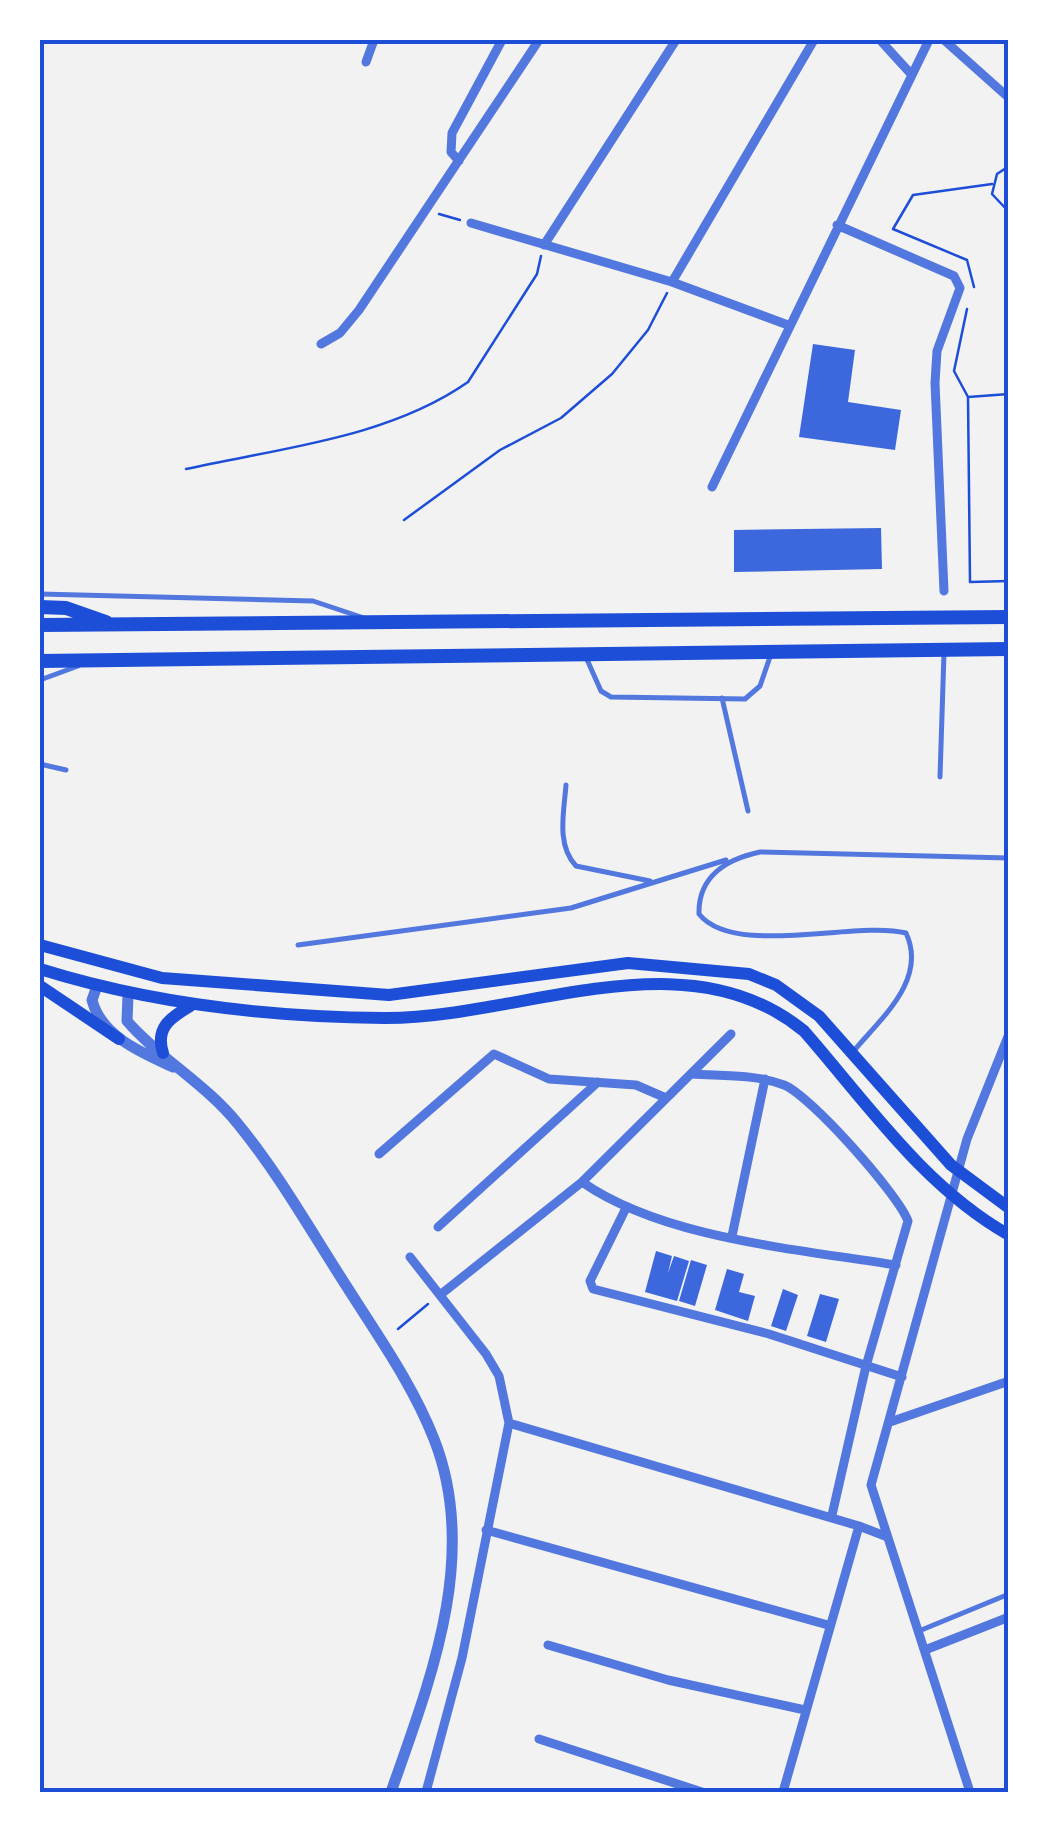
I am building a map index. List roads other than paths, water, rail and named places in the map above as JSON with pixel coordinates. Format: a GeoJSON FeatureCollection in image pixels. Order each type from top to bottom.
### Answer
{"type":"FeatureCollection","features":[{"type":"Feature","properties":{"kind":"main road"},"geometry":{"type":"LineString","coordinates":[[40,607],[78,611],[111,625]]}},
{"type":"Feature","properties":{"kind":"main road"},"geometry":{"type":"LineString","coordinates":[[40,626],[1009,616]]}},
{"type":"Feature","properties":{"kind":"main road"},"geometry":{"type":"LineString","coordinates":[[40,661],[1009,649]]}},
{"type":"Feature","properties":{"kind":"main road"},"geometry":{"type":"LineString","coordinates":[[40,945],[162,978],[388,995],[628,963],[724,968],[762,979],[801,1000],[929,1140],[968,1179],[1009,1208]]}},
{"type":"Feature","properties":{"kind":"main road"},"geometry":{"type":"LineString","coordinates":[[40,969],[128,995],[190,1006],[407,1018],[632,986],[680,985],[722,991],[766,1005],[804,1031],[914,1158],[954,1198],[1009,1235]]}},
{"type":"Feature","properties":{"kind":"main road"},"geometry":{"type":"LineString","coordinates":[[40,986],[120,1039]]}},
{"type":"Feature","properties":{"kind":"main road"},"geometry":{"type":"LineString","coordinates":[[163,1053],[160,1034],[165,1024],[190,1006]]}},
{"type":"Feature","properties":{"kind":"street"},"geometry":{"type":"LineString","coordinates":[[366,62],[374,40]]}},
{"type":"Feature","properties":{"kind":"street"},"geometry":{"type":"LineString","coordinates":[[459,161],[450,152],[452,133],[502,40]]}},
{"type":"Feature","properties":{"kind":"street"},"geometry":{"type":"LineString","coordinates":[[321,344],[340,333],[539,40]]}},
{"type":"Feature","properties":{"kind":"street"},"geometry":{"type":"LineString","coordinates":[[544,245],[676,40]]}},
{"type":"Feature","properties":{"kind":"street"},"geometry":{"type":"LineString","coordinates":[[672,282],[814,40]]}},
{"type":"Feature","properties":{"kind":"street"},"geometry":{"type":"LineString","coordinates":[[880,40],[912,74]]}},
{"type":"Feature","properties":{"kind":"street"},"geometry":{"type":"LineString","coordinates":[[712,487],[929,40]]}},
{"type":"Feature","properties":{"kind":"street"},"geometry":{"type":"LineString","coordinates":[[944,40],[1009,98]]}},
{"type":"Feature","properties":{"kind":"street"},"geometry":{"type":"LineString","coordinates":[[471,223],[672,282],[788,325]]}},
{"type":"Feature","properties":{"kind":"street"},"geometry":{"type":"LineString","coordinates":[[837,225],[954,276],[960,288],[937,351],[935,383],[944,591]]}},
{"type":"Feature","properties":{"kind":"street"},"geometry":{"type":"LineString","coordinates":[[96,986],[95,1011],[120,1039],[182,1072]]}},
{"type":"Feature","properties":{"kind":"street"},"geometry":{"type":"LineString","coordinates":[[128,995],[127,1021],[238,1124],[266,1163],[376,1331],[434,1440],[451,1518],[449,1597],[430,1680],[391,1792]]}},
{"type":"Feature","properties":{"kind":"street"},"geometry":{"type":"LineString","coordinates":[[440,1295],[582,1182],[731,1034]]}},
{"type":"Feature","properties":{"kind":"street"},"geometry":{"type":"LineString","coordinates":[[970,1792],[871,1485],[971,1124],[1009,1034]]}},
{"type":"Feature","properties":{"kind":"street"},"geometry":{"type":"LineString","coordinates":[[379,1154],[486,1056],[504,1057],[549,1079],[636,1084],[666,1098]]}},
{"type":"Feature","properties":{"kind":"street"},"geometry":{"type":"LineString","coordinates":[[692,1074],[765,1079],[799,1094],[883,1181],[908,1220],[866,1366],[832,1514]]}},
{"type":"Feature","properties":{"kind":"street"},"geometry":{"type":"LineString","coordinates":[[732,1236],[765,1079]]}},
{"type":"Feature","properties":{"kind":"street"},"geometry":{"type":"LineString","coordinates":[[438,1227],[598,1082]]}},
{"type":"Feature","properties":{"kind":"street"},"geometry":{"type":"LineString","coordinates":[[582,1182],[625,1210],[732,1236],[896,1264]]}},
{"type":"Feature","properties":{"kind":"street"},"geometry":{"type":"LineString","coordinates":[[625,1210],[590,1281],[594,1289],[769,1334],[902,1377]]}},
{"type":"Feature","properties":{"kind":"street"},"geometry":{"type":"LineString","coordinates":[[410,1257],[499,1376],[509,1423],[462,1658],[426,1792]]}},
{"type":"Feature","properties":{"kind":"street"},"geometry":{"type":"LineString","coordinates":[[890,1422],[1009,1381]]}},
{"type":"Feature","properties":{"kind":"street"},"geometry":{"type":"LineString","coordinates":[[509,1423],[832,1514],[885,1536]]}},
{"type":"Feature","properties":{"kind":"street"},"geometry":{"type":"LineString","coordinates":[[783,1792],[859,1526]]}},
{"type":"Feature","properties":{"kind":"street"},"geometry":{"type":"LineString","coordinates":[[486,1530],[828,1625]]}},
{"type":"Feature","properties":{"kind":"street"},"geometry":{"type":"LineString","coordinates":[[925,1650],[1009,1616]]}},
{"type":"Feature","properties":{"kind":"street"},"geometry":{"type":"LineString","coordinates":[[548,1645],[668,1680],[805,1710]]}},
{"type":"Feature","properties":{"kind":"street"},"geometry":{"type":"LineString","coordinates":[[539,1739],[702,1792]]}},
{"type":"Feature","properties":{"kind":"lane"},"geometry":{"type":"LineString","coordinates":[[40,594],[313,602],[380,625]]}},
{"type":"Feature","properties":{"kind":"lane"},"geometry":{"type":"LineString","coordinates":[[940,777],[944,650]]}},
{"type":"Feature","properties":{"kind":"lane"},"geometry":{"type":"LineString","coordinates":[[585,654],[605,696],[745,698],[755,693],[772,652]]}},
{"type":"Feature","properties":{"kind":"lane"},"geometry":{"type":"LineString","coordinates":[[40,680],[95,660]]}},
{"type":"Feature","properties":{"kind":"lane"},"geometry":{"type":"LineString","coordinates":[[722,698],[748,810]]}},
{"type":"Feature","properties":{"kind":"lane"},"geometry":{"type":"LineString","coordinates":[[40,764],[66,770]]}},
{"type":"Feature","properties":{"kind":"lane"},"geometry":{"type":"LineString","coordinates":[[566,785],[563,840],[568,857],[576,866],[653,882]]}},
{"type":"Feature","properties":{"kind":"lane"},"geometry":{"type":"LineString","coordinates":[[298,944],[571,908],[734,858],[792,850],[1009,858]]}},
{"type":"Feature","properties":{"kind":"lane"},"geometry":{"type":"LineString","coordinates":[[734,858],[720,866],[704,889],[698,914],[706,922],[782,938],[888,928],[906,932],[912,945],[907,986],[852,1053]]}},
{"type":"Feature","properties":{"kind":"lane"},"geometry":{"type":"LineString","coordinates":[[919,1631],[1009,1594]]}}]}
